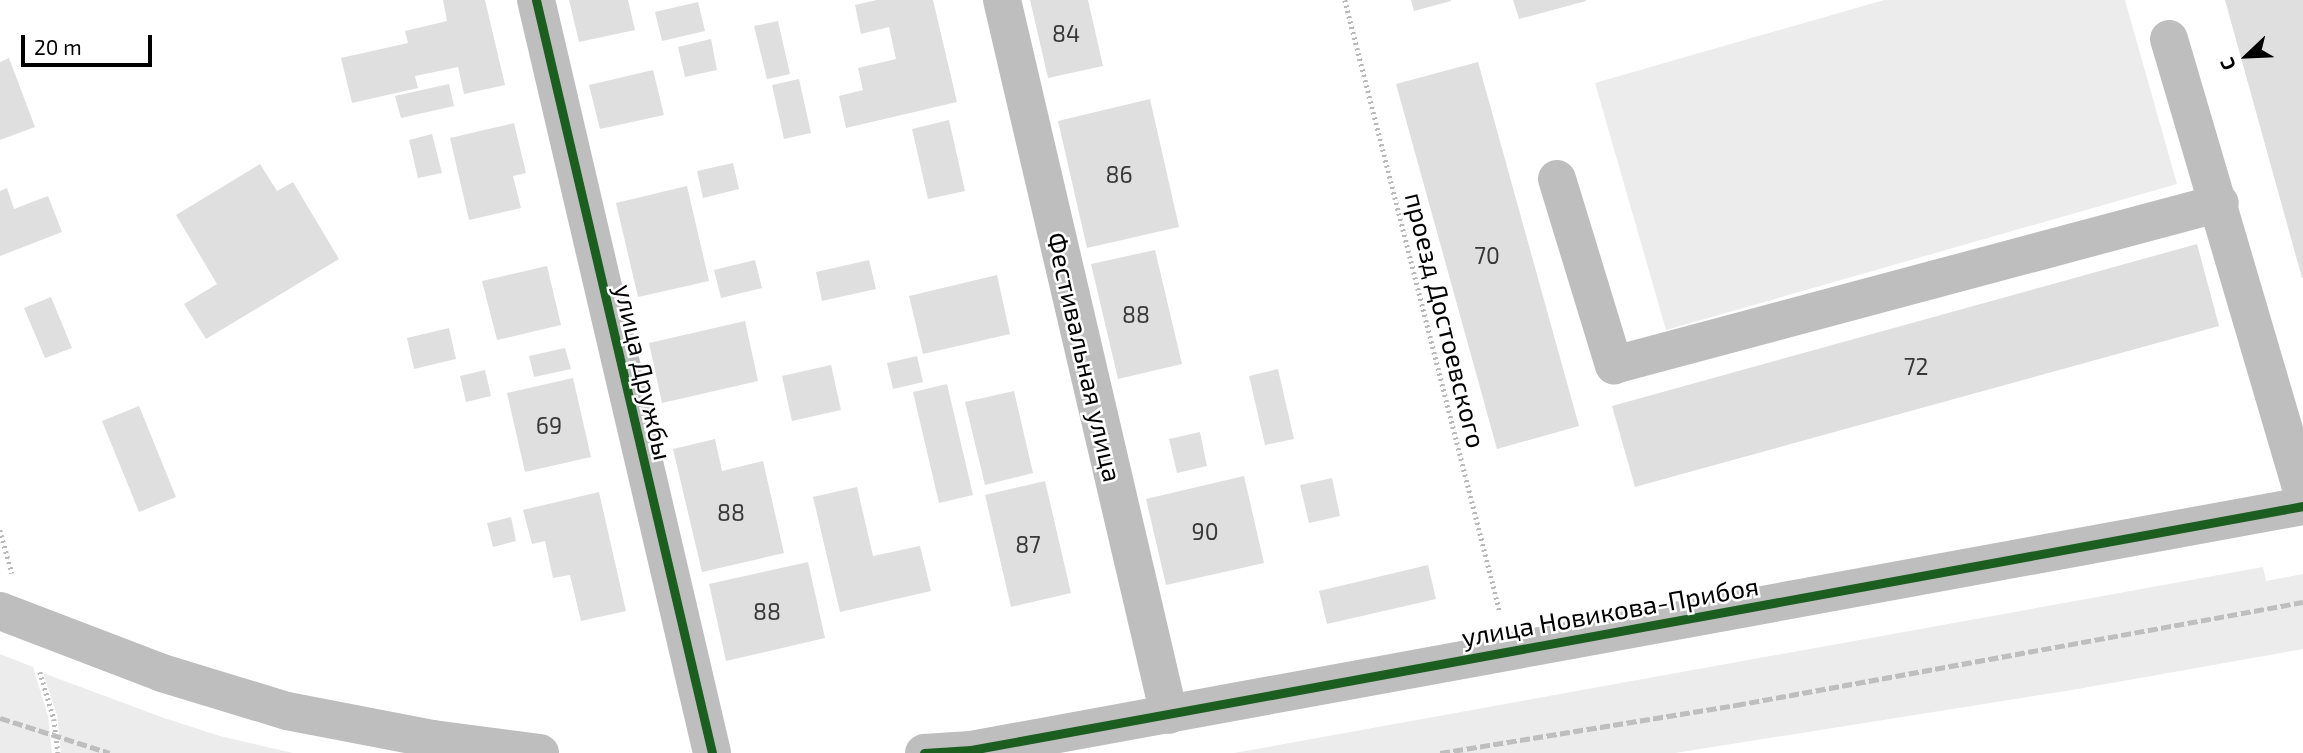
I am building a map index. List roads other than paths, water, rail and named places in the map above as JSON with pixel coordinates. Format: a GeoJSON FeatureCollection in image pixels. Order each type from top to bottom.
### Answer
{"type":"FeatureCollection","features":[{"type":"Feature","properties":{"kind":"street","name":"улица Дружбы"},"geometry":{"type":"LineString","coordinates":[[536,0],[712,753]]}},
{"type":"Feature","properties":{"kind":"street","name":"Фестивальная улица"},"geometry":{"type":"LineString","coordinates":[[1002,0],[1169,715]]}},
{"type":"Feature","properties":{"kind":"street"},"geometry":{"type":"LineString","coordinates":[[2169,39],[2220,203],[2303,495]]}},
{"type":"Feature","properties":{"kind":"street"},"geometry":{"type":"LineString","coordinates":[[1557,179],[1614,365],[2220,203]]}},
{"type":"Feature","properties":{"kind":"street","name":"улица Новикова-Прибоя"},"geometry":{"type":"LineString","coordinates":[[924,753],[971,750],[1169,715],[1509,650],[2303,506]]}},
{"type":"Feature","properties":{"kind":"street"},"geometry":{"type":"LineString","coordinates":[[0,611],[162,673],[287,711],[433,739],[540,753]]}},
{"type":"Feature","properties":{"kind":"railway"},"geometry":{"type":"LineString","coordinates":[[1440,753],[1736,705],[2303,602]]}},
{"type":"Feature","properties":{"kind":"railway"},"geometry":{"type":"LineString","coordinates":[[0,718],[110,753]]}}]}
